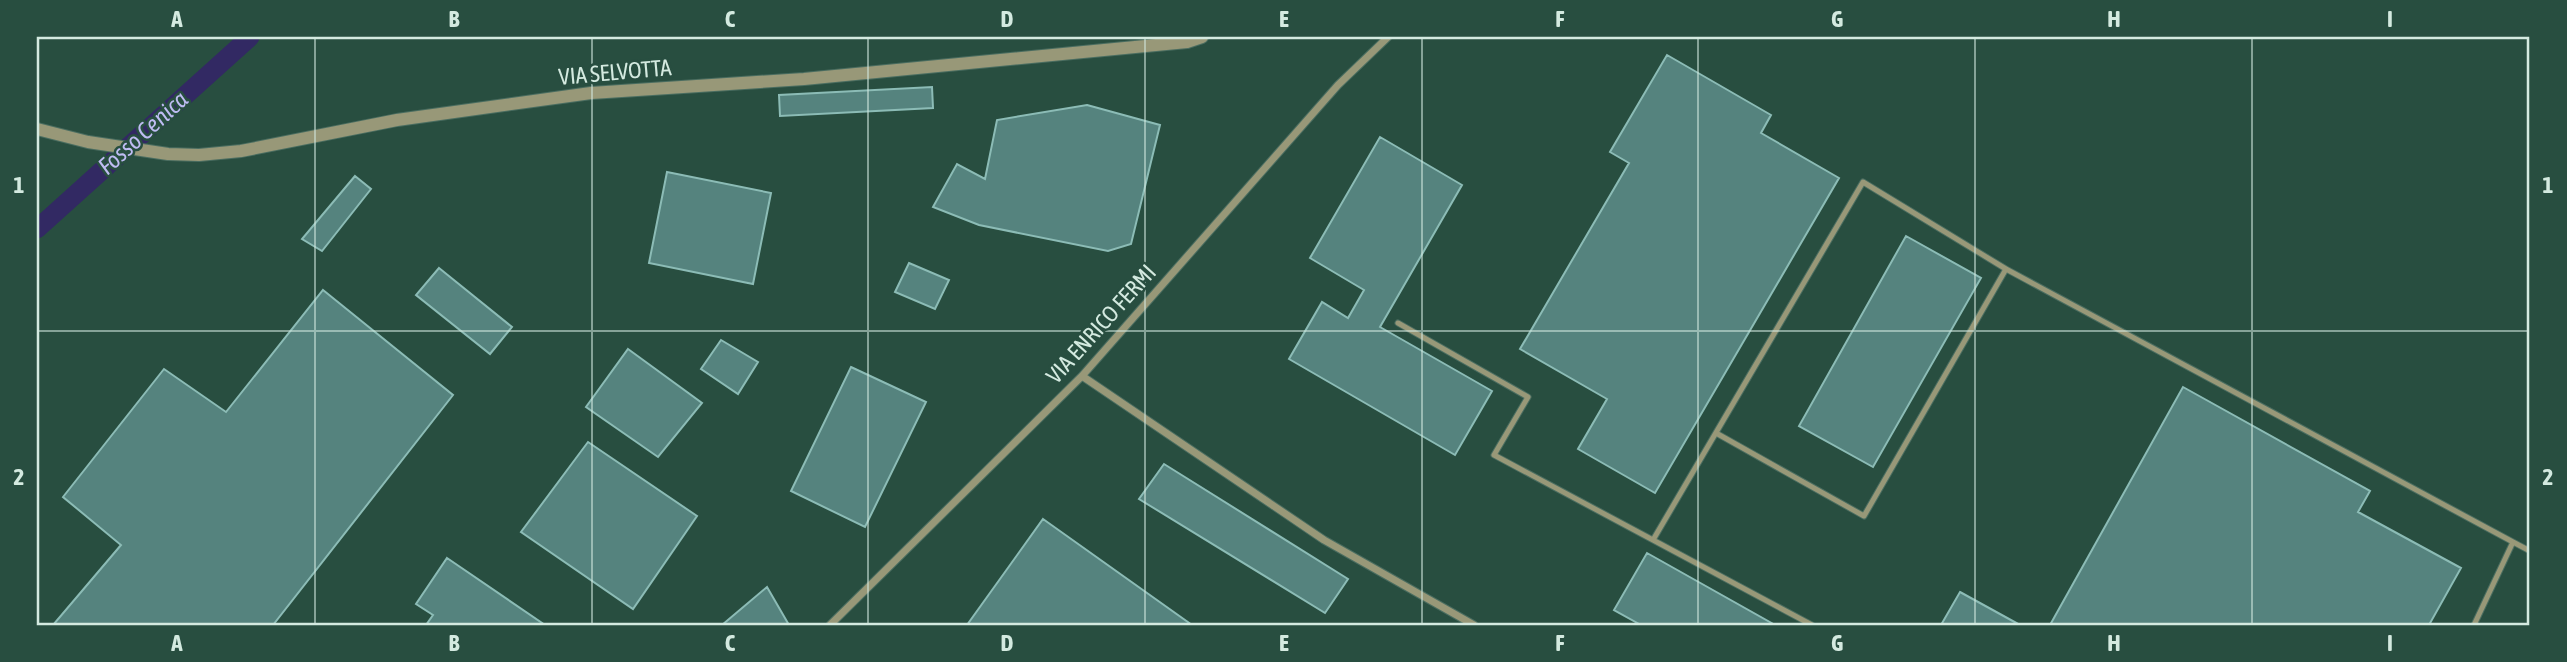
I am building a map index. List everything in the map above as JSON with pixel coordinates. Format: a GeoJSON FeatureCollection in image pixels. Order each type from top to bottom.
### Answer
{"type":"FeatureCollection","features":[{"type":"Feature","properties":{"kind":"street","name":"VIA SELVOTTA"},"geometry":{"type":"LineString","coordinates":[[38,133],[168,154],[199,155],[242,150],[397,120],[591,93],[818,78],[1187,42],[1202,37]]}},
{"type":"Feature","properties":{"kind":"street","name":"VIA ENRICO FERMI"},"geometry":{"type":"LineString","coordinates":[[830,625],[1082,376],[1338,85],[1388,37]]}},
{"type":"Feature","properties":{"kind":"street"},"geometry":{"type":"LineString","coordinates":[[1082,376],[1324,540],[1474,625]]}},
{"type":"Feature","properties":{"kind":"lane"},"geometry":{"type":"LineString","coordinates":[[1653,540],[1863,182],[2006,269],[2530,551]]}},
{"type":"Feature","properties":{"kind":"lane"},"geometry":{"type":"LineString","coordinates":[[1716,433],[1864,516],[2006,269]]}},
{"type":"Feature","properties":{"kind":"lane"},"geometry":{"type":"LineString","coordinates":[[1398,323],[1528,397],[1494,456],[1812,625]]}},
{"type":"Feature","properties":{"kind":"lane"},"geometry":{"type":"LineString","coordinates":[[2474,625],[2513,542]]}},
{"type":"Feature","properties":{"kind":"building"},"geometry":{"type":"Polygon","coordinates":[[[1667,55],[1771,115],[1761,133],[1839,178],[1655,493],[1578,449],[1607,399],[1520,349],[1629,163],[1610,152],[1667,55]]]}},
{"type":"Feature","properties":{"kind":"building"},"geometry":{"type":"Polygon","coordinates":[[[932,87],[933,108],[780,116],[779,95],[932,87]]]}},
{"type":"Feature","properties":{"kind":"building"},"geometry":{"type":"Polygon","coordinates":[[[1087,105],[1160,125],[1131,244],[1108,251],[979,225],[933,207],[957,164],[985,179],[997,120],[1087,105]]]}},
{"type":"Feature","properties":{"kind":"building"},"geometry":{"type":"Polygon","coordinates":[[[1380,137],[1462,185],[1380,327],[1492,391],[1455,455],[1289,359],[1322,302],[1348,318],[1364,290],[1310,258],[1380,137]]]}},
{"type":"Feature","properties":{"kind":"building"},"geometry":{"type":"Polygon","coordinates":[[[667,172],[771,193],[753,284],[649,263],[667,172]]]}},
{"type":"Feature","properties":{"kind":"building"},"geometry":{"type":"Polygon","coordinates":[[[355,176],[371,189],[322,251],[302,239],[355,176]]]}},
{"type":"Feature","properties":{"kind":"building"},"geometry":{"type":"Polygon","coordinates":[[[1906,236],[1981,278],[1873,467],[1799,426],[1906,236]]]}},
{"type":"Feature","properties":{"kind":"building"},"geometry":{"type":"Polygon","coordinates":[[[909,263],[949,280],[935,309],[895,292],[909,263]]]}},
{"type":"Feature","properties":{"kind":"building"},"geometry":{"type":"Polygon","coordinates":[[[439,268],[512,327],[490,354],[416,295],[439,268]]]}},
{"type":"Feature","properties":{"kind":"building"},"geometry":{"type":"Polygon","coordinates":[[[323,290],[453,395],[273,625],[53,625],[121,545],[63,497],[164,369],[226,412],[323,290]]]}},
{"type":"Feature","properties":{"kind":"building"},"geometry":{"type":"Polygon","coordinates":[[[721,340],[758,362],[738,394],[701,369],[721,340]]]}},
{"type":"Feature","properties":{"kind":"building"},"geometry":{"type":"Polygon","coordinates":[[[628,349],[702,403],[658,457],[586,407],[628,349]]]}},
{"type":"Feature","properties":{"kind":"building"},"geometry":{"type":"Polygon","coordinates":[[[851,367],[926,402],[865,527],[791,491],[851,367]]]}},
{"type":"Feature","properties":{"kind":"building"},"geometry":{"type":"Polygon","coordinates":[[[2183,387],[2370,491],[2358,512],[2461,568],[2429,625],[2050,625],[2183,387]]]}},
{"type":"Feature","properties":{"kind":"building"},"geometry":{"type":"Polygon","coordinates":[[[588,442],[697,516],[633,609],[521,532],[588,442]]]}},
{"type":"Feature","properties":{"kind":"building"},"geometry":{"type":"Polygon","coordinates":[[[1164,464],[1348,579],[1325,613],[1139,499],[1164,464]]]}},
{"type":"Feature","properties":{"kind":"building"},"geometry":{"type":"Polygon","coordinates":[[[1043,519],[1192,625],[967,625],[1043,519]]]}},
{"type":"Feature","properties":{"kind":"building"},"geometry":{"type":"Polygon","coordinates":[[[1647,553],[1775,625],[1641,625],[1614,610],[1647,553]]]}},
{"type":"Feature","properties":{"kind":"building"},"geometry":{"type":"Polygon","coordinates":[[[447,558],[545,625],[426,625],[433,615],[416,604],[447,558]]]}},
{"type":"Feature","properties":{"kind":"building"},"geometry":{"type":"Polygon","coordinates":[[[767,587],[789,625],[722,625],[767,587]]]}},
{"type":"Feature","properties":{"kind":"building"},"geometry":{"type":"Polygon","coordinates":[[[1960,592],[2020,625],[1941,625],[1960,592]]]}},
{"type":"Feature","properties":{"kind":"waterway","name":"Fosso Cenica"},"geometry":{"type":"LineString","coordinates":[[37,229],[250,37]]}}]}
